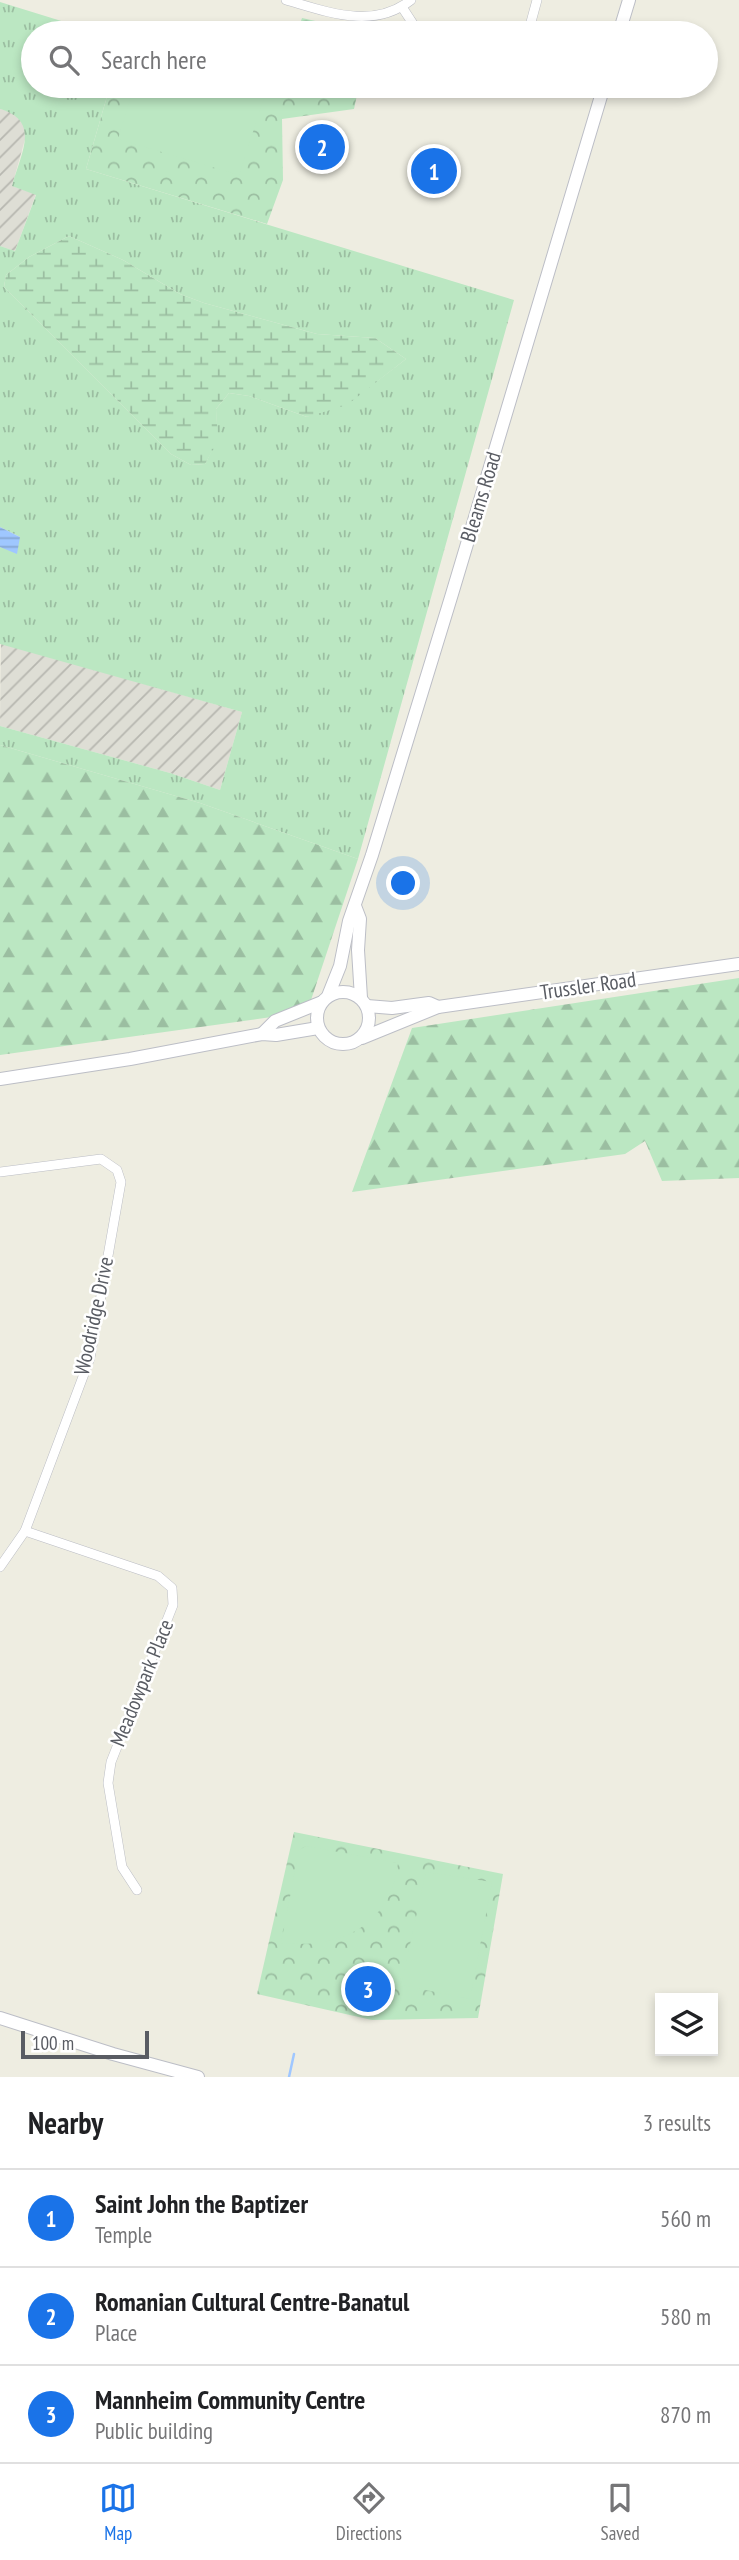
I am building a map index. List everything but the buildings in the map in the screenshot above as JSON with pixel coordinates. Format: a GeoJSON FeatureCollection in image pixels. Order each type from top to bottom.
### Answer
{"type":"FeatureCollection","features":[{"type":"Feature","properties":{"kind":"main road"},"geometry":{"type":"LineString","coordinates":[[623,21],[629,0]]}},
{"type":"Feature","properties":{"kind":"main road","name":"Bleams Road"},"geometry":{"type":"LineString","coordinates":[[325,999],[340,966],[349,921],[452,594],[600,98]]}},
{"type":"Feature","properties":{"kind":"main road","name":"Bleams Road"},"geometry":{"type":"LineString","coordinates":[[355,906],[360,919],[358,950],[364,1002]]}},
{"type":"Feature","properties":{"kind":"main road","name":"Trussler Road"},"geometry":{"type":"LineString","coordinates":[[362,1038],[438,1007],[739,964]]}},
{"type":"Feature","properties":{"kind":"main road"},"geometry":{"type":"LineString","coordinates":[[262,1034],[275,1021],[325,999],[345,992],[364,1002],[370,1022],[362,1038],[346,1045],[337,1044],[323,1035],[318,1028],[318,1010],[325,999]]}},
{"type":"Feature","properties":{"kind":"main road","name":"Trussler Road"},"geometry":{"type":"LineString","coordinates":[[364,1002],[392,1008],[429,1003],[438,1007]]}},
{"type":"Feature","properties":{"kind":"main road"},"geometry":{"type":"LineString","coordinates":[[0,1079],[130,1059],[262,1034],[276,1035],[318,1028]]}},
{"type":"Feature","properties":{"kind":"main road"},"geometry":{"type":"LineString","coordinates":[[0,2018],[113,2054],[198,2077]]}},
{"type":"Feature","properties":{"kind":"street"},"geometry":{"type":"LineString","coordinates":[[286,0],[353,18],[373,16],[402,7],[411,0]]}},
{"type":"Feature","properties":{"kind":"street"},"geometry":{"type":"LineString","coordinates":[[531,21],[537,0]]}},
{"type":"Feature","properties":{"kind":"street"},"geometry":{"type":"LineString","coordinates":[[402,7],[411,21]]}},
{"type":"Feature","properties":{"kind":"street","name":"Woodridge Drive"},"geometry":{"type":"LineString","coordinates":[[0,1172],[101,1159],[117,1170],[121,1182],[90,1358],[25,1531],[0,1567]]}},
{"type":"Feature","properties":{"kind":"street","name":"Meadowpark Place"},"geometry":{"type":"LineString","coordinates":[[25,1531],[158,1576],[172,1588],[173,1605],[125,1722],[110,1766],[108,1783],[122,1867],[137,1890]]}},
{"type":"Feature","properties":{"kind":"shaded area"},"geometry":{"type":"Polygon","coordinates":[[[0,109],[12,112],[22,120],[27,132],[12,186],[36,194],[15,251],[0,246],[0,109]]]}},
{"type":"Feature","properties":{"kind":"shaded area"},"geometry":{"type":"Polygon","coordinates":[[[1,643],[242,712],[220,790],[170,773],[0,726],[1,643]]]}},
{"type":"Feature","properties":{"kind":"green space"},"geometry":{"type":"Polygon","coordinates":[[[0,2],[61,21],[21,21],[21,98],[107,98],[86,169],[514,300],[358,859],[200,803],[0,745],[0,726],[170,773],[220,790],[242,712],[0,644],[0,547],[8,548],[20,537],[0,527],[0,246],[15,251],[36,195],[12,186],[25,140],[21,122],[13,114],[0,109],[0,2]],[[69,236],[29,257],[6,275],[4,287],[171,454],[191,465],[205,464],[217,441],[216,409],[229,393],[249,396],[307,417],[376,382],[406,359],[375,338],[317,334],[180,294],[123,260],[69,236]]]}},
{"type":"Feature","properties":{"kind":"green space"},"geometry":{"type":"Polygon","coordinates":[[[107,98],[356,98],[354,109],[282,119],[283,180],[267,224],[86,169],[107,98]]]}},
{"type":"Feature","properties":{"kind":"green space"},"geometry":{"type":"Polygon","coordinates":[[[130,98],[264,98],[239,175],[118,139],[130,98]]]}},
{"type":"Feature","properties":{"kind":"green space"},"geometry":{"type":"Polygon","coordinates":[[[69,236],[123,260],[180,294],[204,303],[317,334],[375,338],[406,359],[347,405],[307,417],[249,396],[229,393],[216,409],[218,441],[205,464],[191,465],[171,454],[4,287],[6,275],[29,257],[69,236]]]}},
{"type":"Feature","properties":{"kind":"green space"},"geometry":{"type":"Polygon","coordinates":[[[0,745],[200,803],[358,859],[307,1012],[0,1055],[0,745]]]}},
{"type":"Feature","properties":{"kind":"green space"},"geometry":{"type":"Polygon","coordinates":[[[739,978],[739,1178],[662,1181],[645,1141],[625,1154],[352,1192],[412,1028],[739,978]]]}},
{"type":"Feature","properties":{"kind":"green space"},"geometry":{"type":"Polygon","coordinates":[[[294,1832],[503,1874],[478,2018],[372,2020],[257,1994],[294,1832]]]}},
{"type":"Feature","properties":{"kind":"green space"},"geometry":{"type":"Polygon","coordinates":[[[306,1846],[398,1863],[393,1885],[385,1903],[373,1918],[358,1929],[323,1942],[281,1943],[299,1850],[306,1846]]]}},
{"type":"Feature","properties":{"kind":"green space"},"geometry":{"type":"Polygon","coordinates":[[[426,1872],[492,1882],[470,1999],[401,1985],[426,1872]]]}},
{"type":"Feature","properties":{"kind":"water"},"geometry":{"type":"Polygon","coordinates":[[[0,527],[20,537],[17,554],[0,547],[0,527]]]}},
{"type":"Feature","properties":{"kind":"waterway"},"geometry":{"type":"LineString","coordinates":[[289,2077],[294,2054]]}},
{"type":"Feature","properties":{"kind":"place","name":"Romanian Cultural Centre-Banatul"},"geometry":{"type":"Point","coordinates":[322,147]}},
{"type":"Feature","properties":{"kind":"place","name":"Saint John the Baptizer"},"geometry":{"type":"Point","coordinates":[434,171]}},
{"type":"Feature","properties":{"kind":"place","name":"Mannheim Community Centre"},"geometry":{"type":"Point","coordinates":[368,1989]}}]}
